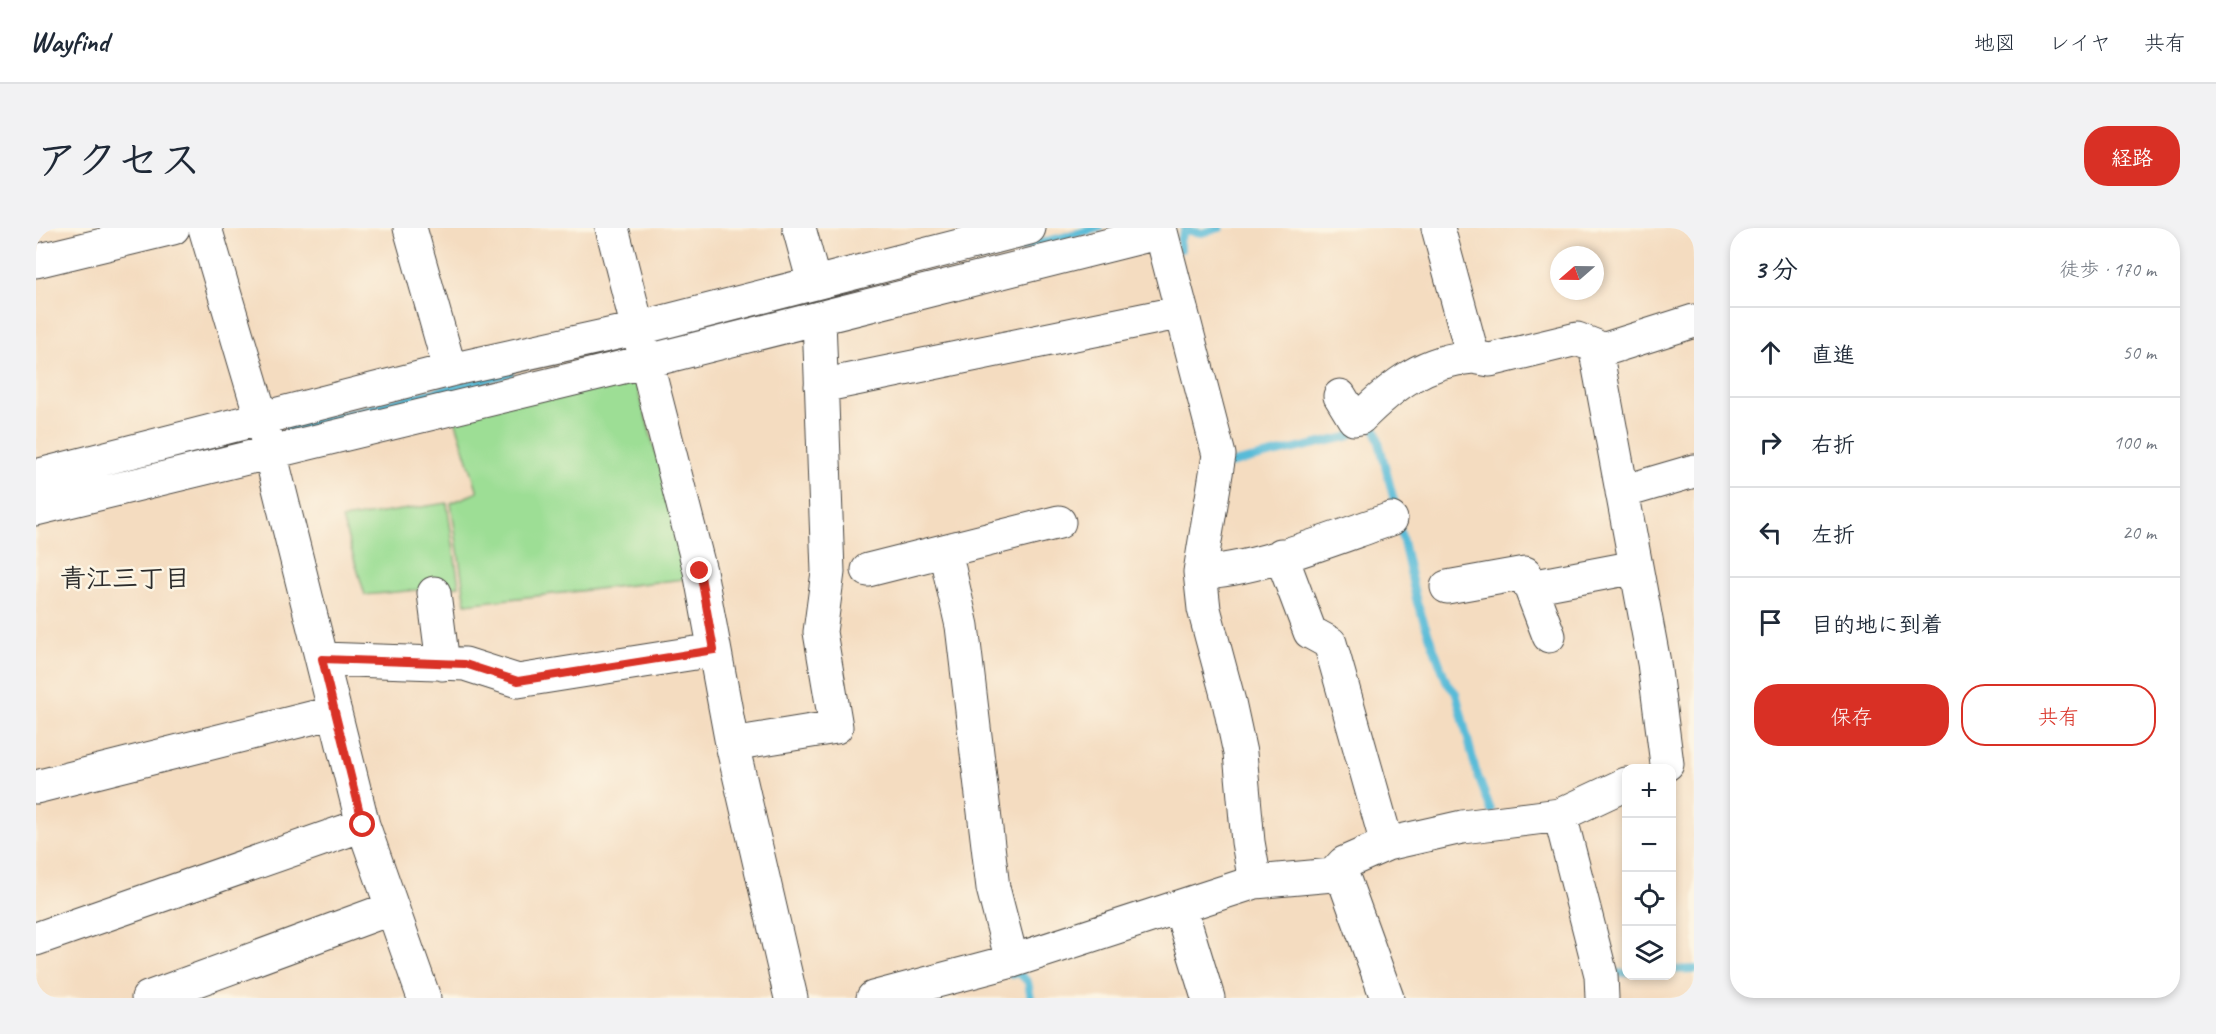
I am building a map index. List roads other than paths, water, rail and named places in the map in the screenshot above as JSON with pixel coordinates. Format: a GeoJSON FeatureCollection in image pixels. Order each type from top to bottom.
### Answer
{"type":"FeatureCollection","features":[{"type":"Feature","properties":{"kind":"street"},"geometry":{"type":"LineString","coordinates":[[36,261],[173,228]]}},
{"type":"Feature","properties":{"kind":"street"},"geometry":{"type":"LineString","coordinates":[[205,228],[266,435],[363,825],[424,998]]}},
{"type":"Feature","properties":{"kind":"street"},"geometry":{"type":"LineString","coordinates":[[410,228],[450,370]]}},
{"type":"Feature","properties":{"kind":"street"},"geometry":{"type":"LineString","coordinates":[[612,228],[640,328],[700,571],[732,744],[791,998]]}},
{"type":"Feature","properties":{"kind":"street"},"geometry":{"type":"LineString","coordinates":[[799,228],[814,283]]}},
{"type":"Feature","properties":{"kind":"street"},"geometry":{"type":"LineString","coordinates":[[36,509],[266,435],[450,370],[640,328],[814,283],[986,233],[1029,228]]}},
{"type":"Feature","properties":{"kind":"street"},"geometry":{"type":"LineString","coordinates":[[1438,228],[1473,357]]}},
{"type":"Feature","properties":{"kind":"street"},"geometry":{"type":"LineString","coordinates":[[36,476],[266,435],[648,361],[1160,230],[1219,455],[1204,609],[1240,753],[1248,842],[1255,882]]}},
{"type":"Feature","properties":{"kind":"street"},"geometry":{"type":"LineString","coordinates":[[821,386],[1182,312]]}},
{"type":"Feature","properties":{"kind":"street"},"geometry":{"type":"LineString","coordinates":[[732,744],[836,727],[820,632],[828,572],[819,318]]}},
{"type":"Feature","properties":{"kind":"street"},"geometry":{"type":"LineString","coordinates":[[1596,352],[1694,321]]}},
{"type":"Feature","properties":{"kind":"street"},"geometry":{"type":"LineString","coordinates":[[1340,396],[1354,419],[1360,418],[1390,388],[1453,358],[1473,357],[1490,360],[1577,339],[1595,346],[1673,764]]}},
{"type":"Feature","properties":{"kind":"street"},"geometry":{"type":"LineString","coordinates":[[1622,492],[1694,471]]}},
{"type":"Feature","properties":{"kind":"street"},"geometry":{"type":"LineString","coordinates":[[1209,572],[1281,555],[1391,519]]}},
{"type":"Feature","properties":{"kind":"street"},"geometry":{"type":"LineString","coordinates":[[868,570],[1059,522]]}},
{"type":"Feature","properties":{"kind":"street"},"geometry":{"type":"LineString","coordinates":[[945,551],[962,626],[993,888],[1012,961]]}},
{"type":"Feature","properties":{"kind":"street"},"geometry":{"type":"LineString","coordinates":[[1281,555],[1310,632],[1330,643],[1387,844]]}},
{"type":"Feature","properties":{"kind":"street"},"geometry":{"type":"LineString","coordinates":[[1531,587],[1636,567]]}},
{"type":"Feature","properties":{"kind":"street"},"geometry":{"type":"LineString","coordinates":[[1447,587],[1525,573],[1549,636]]}},
{"type":"Feature","properties":{"kind":"street"},"geometry":{"type":"LineString","coordinates":[[434,592],[443,664]]}},
{"type":"Feature","properties":{"kind":"street"},"geometry":{"type":"LineString","coordinates":[[322,659],[465,664],[518,681],[714,650]]}},
{"type":"Feature","properties":{"kind":"street"},"geometry":{"type":"LineString","coordinates":[[36,787],[335,712]]}},
{"type":"Feature","properties":{"kind":"street"},"geometry":{"type":"LineString","coordinates":[[1333,875],[1344,864],[1387,844],[1462,827],[1560,815],[1622,786]]}},
{"type":"Feature","properties":{"kind":"street"},"geometry":{"type":"LineString","coordinates":[[1560,815],[1600,975],[1602,998]]}},
{"type":"Feature","properties":{"kind":"street"},"geometry":{"type":"LineString","coordinates":[[36,939],[363,825]]}},
{"type":"Feature","properties":{"kind":"street"},"geometry":{"type":"LineString","coordinates":[[877,997],[1012,961],[1255,882],[1333,875],[1345,882],[1387,998]]}},
{"type":"Feature","properties":{"kind":"street"},"geometry":{"type":"LineString","coordinates":[[1180,907],[1208,998]]}},
{"type":"Feature","properties":{"kind":"street"},"geometry":{"type":"LineString","coordinates":[[148,998],[392,908]]}},
{"type":"Feature","properties":{"kind":"waterway"},"geometry":{"type":"LineString","coordinates":[[975,259],[1099,228]]}},
{"type":"Feature","properties":{"kind":"waterway"},"geometry":{"type":"LineString","coordinates":[[1181,249],[1180,240],[1186,228]]}},
{"type":"Feature","properties":{"kind":"waterway"},"geometry":{"type":"LineString","coordinates":[[1187,228],[1189,231],[1202,233],[1220,228]]}},
{"type":"Feature","properties":{"kind":"waterway"},"geometry":{"type":"LineString","coordinates":[[288,429],[510,373]]}},
{"type":"Feature","properties":{"kind":"waterway"},"geometry":{"type":"LineString","coordinates":[[1373,419],[1397,512]]}},
{"type":"Feature","properties":{"kind":"waterway"},"geometry":{"type":"LineString","coordinates":[[1229,464],[1347,437],[1357,430]]}},
{"type":"Feature","properties":{"kind":"waterway"},"geometry":{"type":"LineString","coordinates":[[1399,524],[1417,603],[1447,683],[1456,693],[1476,771],[1491,810]]}},
{"type":"Feature","properties":{"kind":"waterway"},"geometry":{"type":"LineString","coordinates":[[1676,970],[1694,969]]}},
{"type":"Feature","properties":{"kind":"waterway"},"geometry":{"type":"LineString","coordinates":[[1610,970],[1611,973],[1622,973]]}},
{"type":"Feature","properties":{"kind":"waterway"},"geometry":{"type":"LineString","coordinates":[[1012,975],[1019,973],[1028,982],[1031,998]]}},
{"type":"Feature","properties":{"kind":"district","name":"青江三丁目"},"geometry":{"type":"Point","coordinates":[125,578]}}]}
